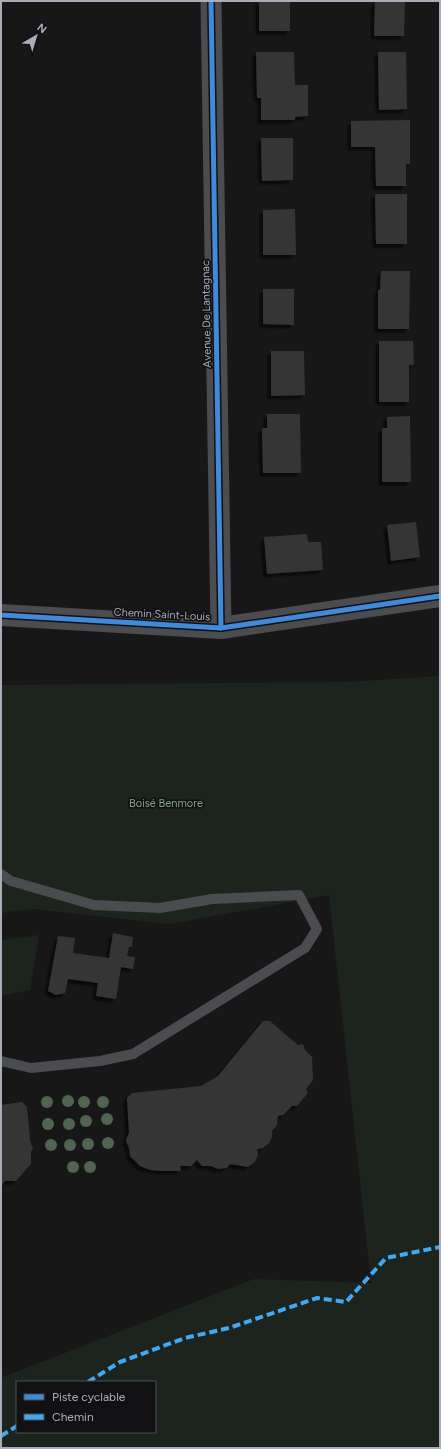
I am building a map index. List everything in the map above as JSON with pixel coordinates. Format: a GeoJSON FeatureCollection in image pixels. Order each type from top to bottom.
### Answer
{"type":"FeatureCollection","features":[{"type":"Feature","properties":{"kind":"street","name":"Avenue De Lantagnac"},"geometry":{"type":"LineString","coordinates":[[211,1],[221,628]]}},
{"type":"Feature","properties":{"kind":"street","name":"Chemin Saint-Louis"},"geometry":{"type":"LineString","coordinates":[[1,615],[221,628],[440,596]]}},
{"type":"Feature","properties":{"kind":"lane"},"geometry":{"type":"LineString","coordinates":[[1,874],[11,881],[94,905],[160,908],[212,899],[299,895],[317,929],[305,948],[133,1054],[100,1061],[31,1068],[1,1061]]}},
{"type":"Feature","properties":{"kind":"green space","name":"Boisé Benmore"},"geometry":{"type":"Polygon","coordinates":[[[440,676],[440,1448],[1,1448],[1,1378],[254,1279],[371,1283],[329,895],[170,924],[34,909],[1,914],[1,685],[346,682],[440,676]]]}},
{"type":"Feature","properties":{"kind":"green space"},"geometry":{"type":"Polygon","coordinates":[[[39,935],[30,990],[1,996],[1,940],[39,935]]]}},
{"type":"Feature","properties":{"kind":"building"},"geometry":{"type":"Polygon","coordinates":[[[259,1],[290,1],[290,31],[259,31],[259,1]]]}},
{"type":"Feature","properties":{"kind":"building"},"geometry":{"type":"Polygon","coordinates":[[[375,1],[405,1],[404,36],[374,36],[375,1]]]}},
{"type":"Feature","properties":{"kind":"building"},"geometry":{"type":"Polygon","coordinates":[[[256,52],[294,52],[295,85],[308,85],[308,116],[295,117],[295,120],[261,120],[261,98],[257,98],[256,52]]]}},
{"type":"Feature","properties":{"kind":"building"},"geometry":{"type":"Polygon","coordinates":[[[378,52],[406,52],[407,109],[379,110],[378,52]]]}},
{"type":"Feature","properties":{"kind":"building"},"geometry":{"type":"Polygon","coordinates":[[[410,120],[410,164],[406,164],[406,186],[376,186],[375,147],[351,147],[351,121],[410,120]]]}},
{"type":"Feature","properties":{"kind":"building"},"geometry":{"type":"Polygon","coordinates":[[[261,138],[293,138],[293,180],[262,181],[261,138]]]}},
{"type":"Feature","properties":{"kind":"building"},"geometry":{"type":"Polygon","coordinates":[[[375,194],[407,194],[407,244],[376,244],[375,194]]]}},
{"type":"Feature","properties":{"kind":"building"},"geometry":{"type":"Polygon","coordinates":[[[295,209],[296,255],[263,255],[263,210],[295,209]]]}},
{"type":"Feature","properties":{"kind":"building"},"geometry":{"type":"Polygon","coordinates":[[[381,271],[410,271],[409,329],[378,329],[378,290],[380,290],[381,271]]]}},
{"type":"Feature","properties":{"kind":"building"},"geometry":{"type":"Polygon","coordinates":[[[263,289],[294,289],[294,325],[263,324],[263,289]]]}},
{"type":"Feature","properties":{"kind":"building"},"geometry":{"type":"Polygon","coordinates":[[[379,341],[413,341],[414,365],[409,365],[409,402],[379,402],[379,341]]]}},
{"type":"Feature","properties":{"kind":"building"},"geometry":{"type":"Polygon","coordinates":[[[271,351],[304,351],[305,395],[271,396],[271,351]]]}},
{"type":"Feature","properties":{"kind":"building"},"geometry":{"type":"Polygon","coordinates":[[[267,414],[300,414],[301,473],[263,473],[262,428],[267,428],[267,414]]]}},
{"type":"Feature","properties":{"kind":"building"},"geometry":{"type":"Polygon","coordinates":[[[410,416],[411,482],[382,482],[382,428],[387,428],[387,417],[410,416]]]}},
{"type":"Feature","properties":{"kind":"building"},"geometry":{"type":"Polygon","coordinates":[[[416,522],[420,557],[391,561],[387,525],[416,522]]]}},
{"type":"Feature","properties":{"kind":"building"},"geometry":{"type":"Polygon","coordinates":[[[307,534],[308,542],[321,542],[323,570],[267,574],[264,537],[307,534]]]}},
{"type":"Feature","properties":{"kind":"building"},"geometry":{"type":"Polygon","coordinates":[[[113,933],[133,937],[132,947],[129,947],[127,956],[135,957],[133,969],[121,967],[116,999],[96,996],[98,983],[68,979],[65,993],[56,995],[48,991],[58,936],[75,938],[73,953],[109,958],[113,933]]]}},
{"type":"Feature","properties":{"kind":"building"},"geometry":{"type":"Polygon","coordinates":[[[263,1021],[270,1021],[298,1045],[303,1044],[305,1050],[312,1057],[313,1080],[306,1089],[308,1093],[297,1106],[292,1106],[283,1115],[278,1116],[277,1125],[272,1131],[272,1137],[269,1143],[263,1148],[257,1149],[258,1154],[255,1162],[248,1167],[230,1164],[227,1168],[218,1169],[211,1166],[202,1166],[197,1160],[191,1166],[180,1166],[181,1171],[150,1170],[140,1166],[130,1156],[126,1141],[129,1132],[127,1098],[132,1093],[201,1086],[218,1076],[263,1021]]]}},
{"type":"Feature","properties":{"kind":"building"},"geometry":{"type":"Polygon","coordinates":[[[22,1102],[27,1107],[30,1140],[33,1149],[31,1152],[31,1164],[16,1181],[5,1181],[1,1187],[1,1105],[22,1102]]]}},
{"type":"Feature","properties":{"kind":"marked path"},"geometry":{"type":"LineString","coordinates":[[90,1381],[120,1362],[185,1338],[229,1328],[317,1298],[346,1302],[386,1258],[440,1247]]}},
{"type":"Feature","properties":{"kind":"marked path"},"geometry":{"type":"LineString","coordinates":[[1,1436],[16,1427]]}},
{"type":"Feature","properties":{"kind":"cycle path"},"geometry":{"type":"LineString","coordinates":[[211,1],[221,628]]}},
{"type":"Feature","properties":{"kind":"cycle path"},"geometry":{"type":"LineString","coordinates":[[1,615],[221,628],[440,596]]}}]}
